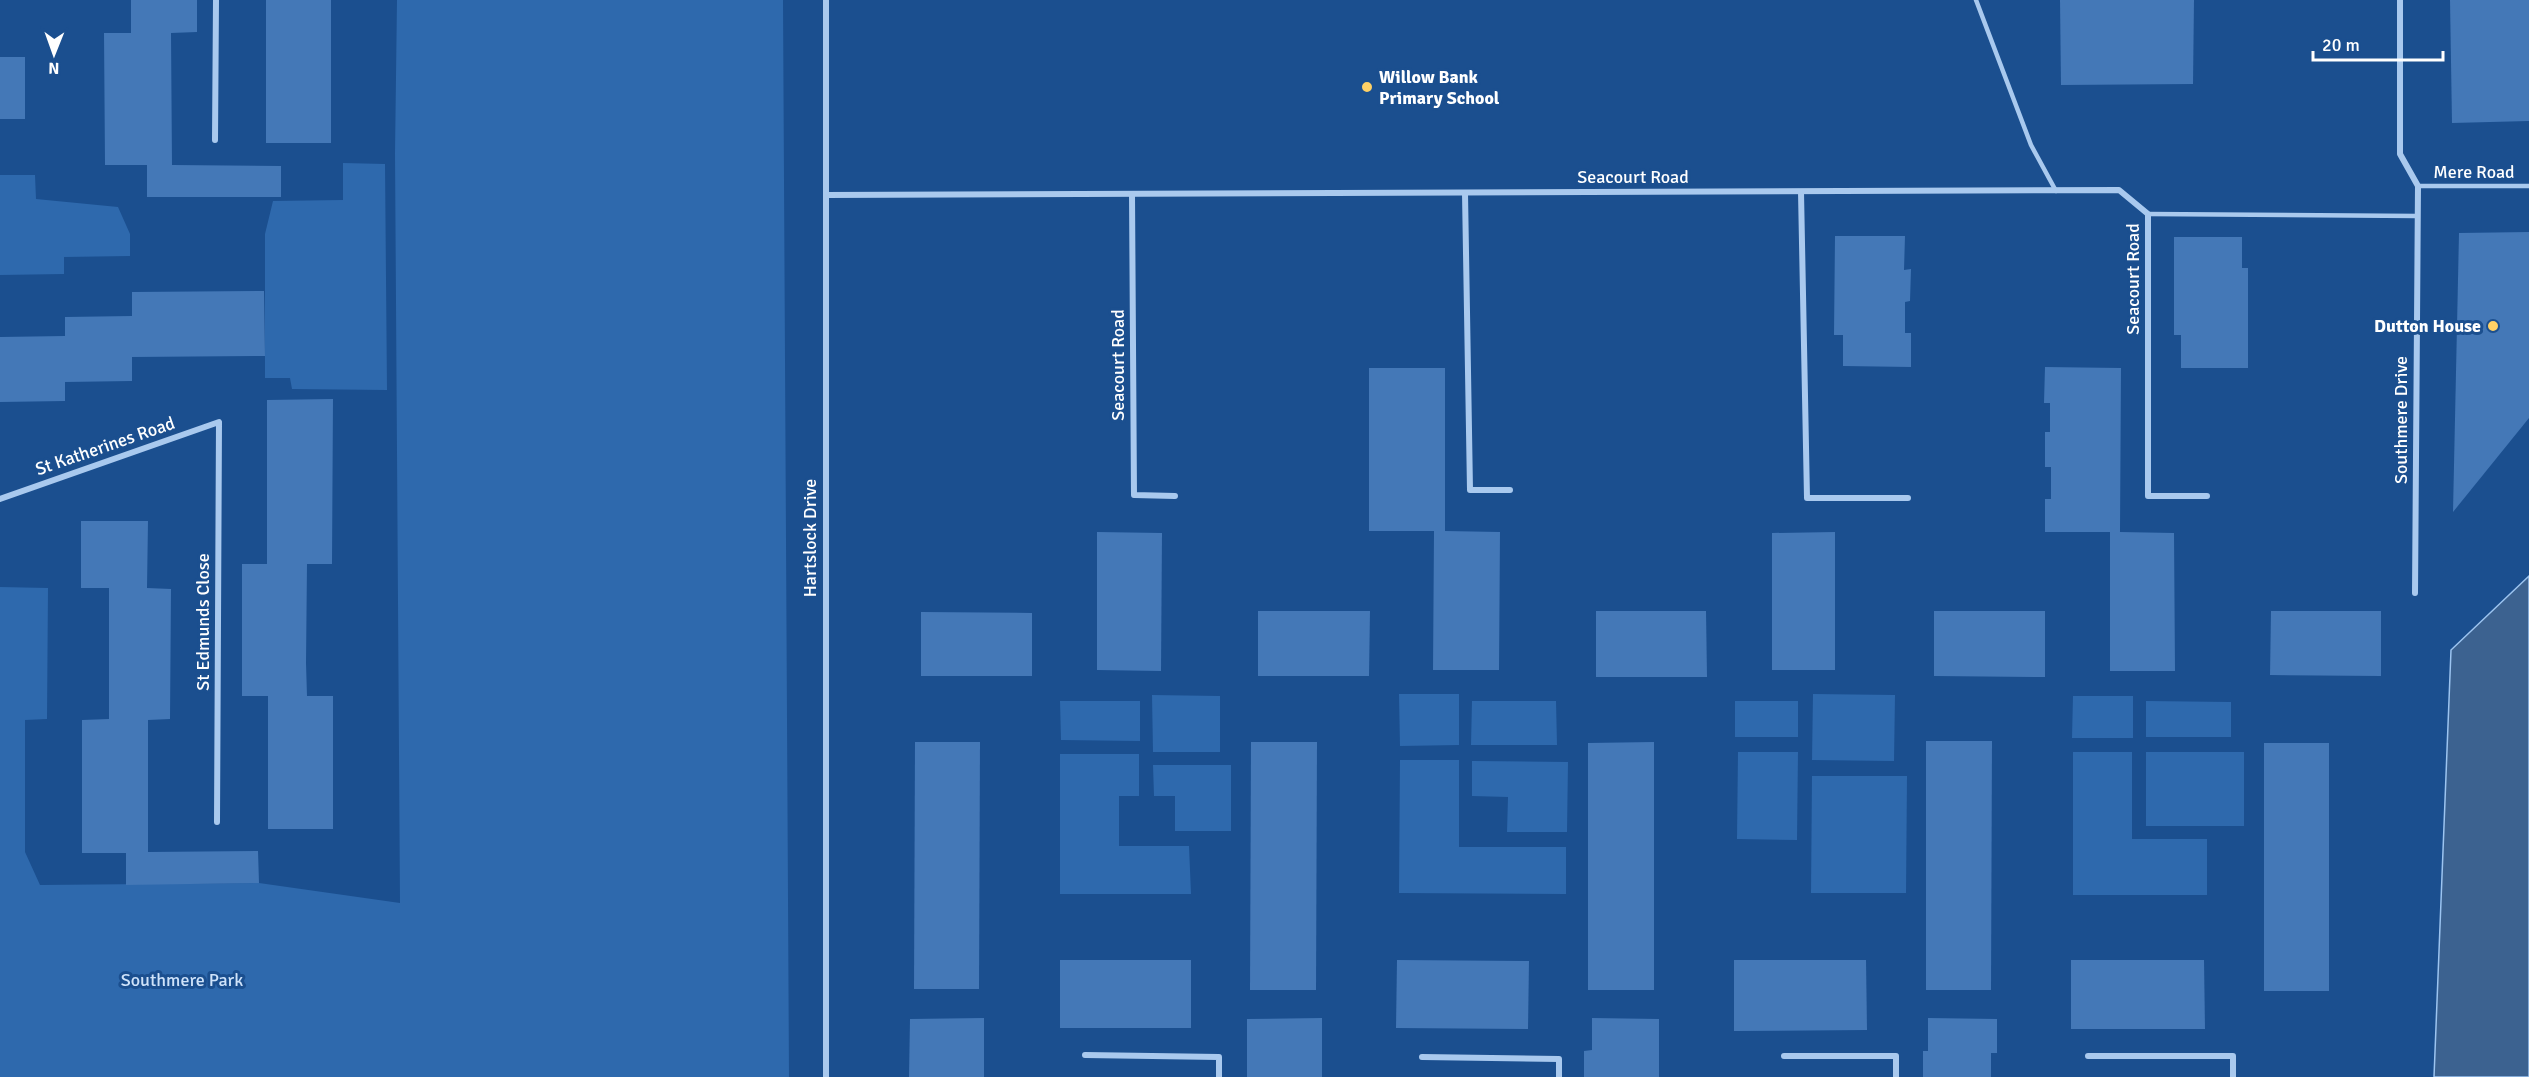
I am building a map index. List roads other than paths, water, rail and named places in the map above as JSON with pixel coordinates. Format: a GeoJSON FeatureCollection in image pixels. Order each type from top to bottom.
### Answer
{"type":"FeatureCollection","features":[{"type":"Feature","properties":{"kind":"street"},"geometry":{"type":"LineString","coordinates":[[215,140],[216,0]]}},
{"type":"Feature","properties":{"kind":"street","name":"Hartslock Drive"},"geometry":{"type":"LineString","coordinates":[[826,0],[826,1077]]}},
{"type":"Feature","properties":{"kind":"street"},"geometry":{"type":"LineString","coordinates":[[2400,0],[2400,154],[2418,186]]}},
{"type":"Feature","properties":{"kind":"street","name":"Southmere Drive"},"geometry":{"type":"LineString","coordinates":[[2415,593],[2418,186]]}},
{"type":"Feature","properties":{"kind":"street","name":"Seacourt Road"},"geometry":{"type":"LineString","coordinates":[[826,195],[2119,190],[2148,214],[2148,496],[2207,496]]}},
{"type":"Feature","properties":{"kind":"street"},"geometry":{"type":"LineString","coordinates":[[1802,192],[1807,498],[1908,498]]}},
{"type":"Feature","properties":{"kind":"street"},"geometry":{"type":"LineString","coordinates":[[1465,193],[1470,490],[1510,490]]}},
{"type":"Feature","properties":{"kind":"street","name":"Seacourt Road"},"geometry":{"type":"LineString","coordinates":[[1132,194],[1134,495],[1175,496]]}},
{"type":"Feature","properties":{"kind":"street","name":"St Katherines Road"},"geometry":{"type":"LineString","coordinates":[[0,499],[219,422]]}},
{"type":"Feature","properties":{"kind":"street","name":"St Edmunds Close"},"geometry":{"type":"LineString","coordinates":[[217,822],[219,422]]}},
{"type":"Feature","properties":{"kind":"street"},"geometry":{"type":"LineString","coordinates":[[1085,1055],[1219,1057],[1219,1077]]}},
{"type":"Feature","properties":{"kind":"street"},"geometry":{"type":"LineString","coordinates":[[1784,1056],[1896,1056],[1896,1077]]}},
{"type":"Feature","properties":{"kind":"street"},"geometry":{"type":"LineString","coordinates":[[2088,1056],[2234,1056],[2233,1077]]}},
{"type":"Feature","properties":{"kind":"street"},"geometry":{"type":"LineString","coordinates":[[1422,1057],[1559,1059],[1559,1077]]}},
{"type":"Feature","properties":{"kind":"lane"},"geometry":{"type":"LineString","coordinates":[[1976,0],[2031,145],[2056,191]]}},
{"type":"Feature","properties":{"kind":"lane","name":"Mere Road"},"geometry":{"type":"LineString","coordinates":[[2418,186],[2529,186]]}},
{"type":"Feature","properties":{"kind":"lane"},"geometry":{"type":"LineString","coordinates":[[2148,214],[2417,216]]}},
{"type":"Feature","properties":{"kind":"place","name":"Willow Bank Primary School"},"geometry":{"type":"Point","coordinates":[1367,87]}},
{"type":"Feature","properties":{"kind":"place","name":"Dutton House"},"geometry":{"type":"Point","coordinates":[2493,326]}},
{"type":"Feature","properties":{"kind":"park label","name":"Southmere Park"},"geometry":{"type":"Point","coordinates":[182,980]}}]}
